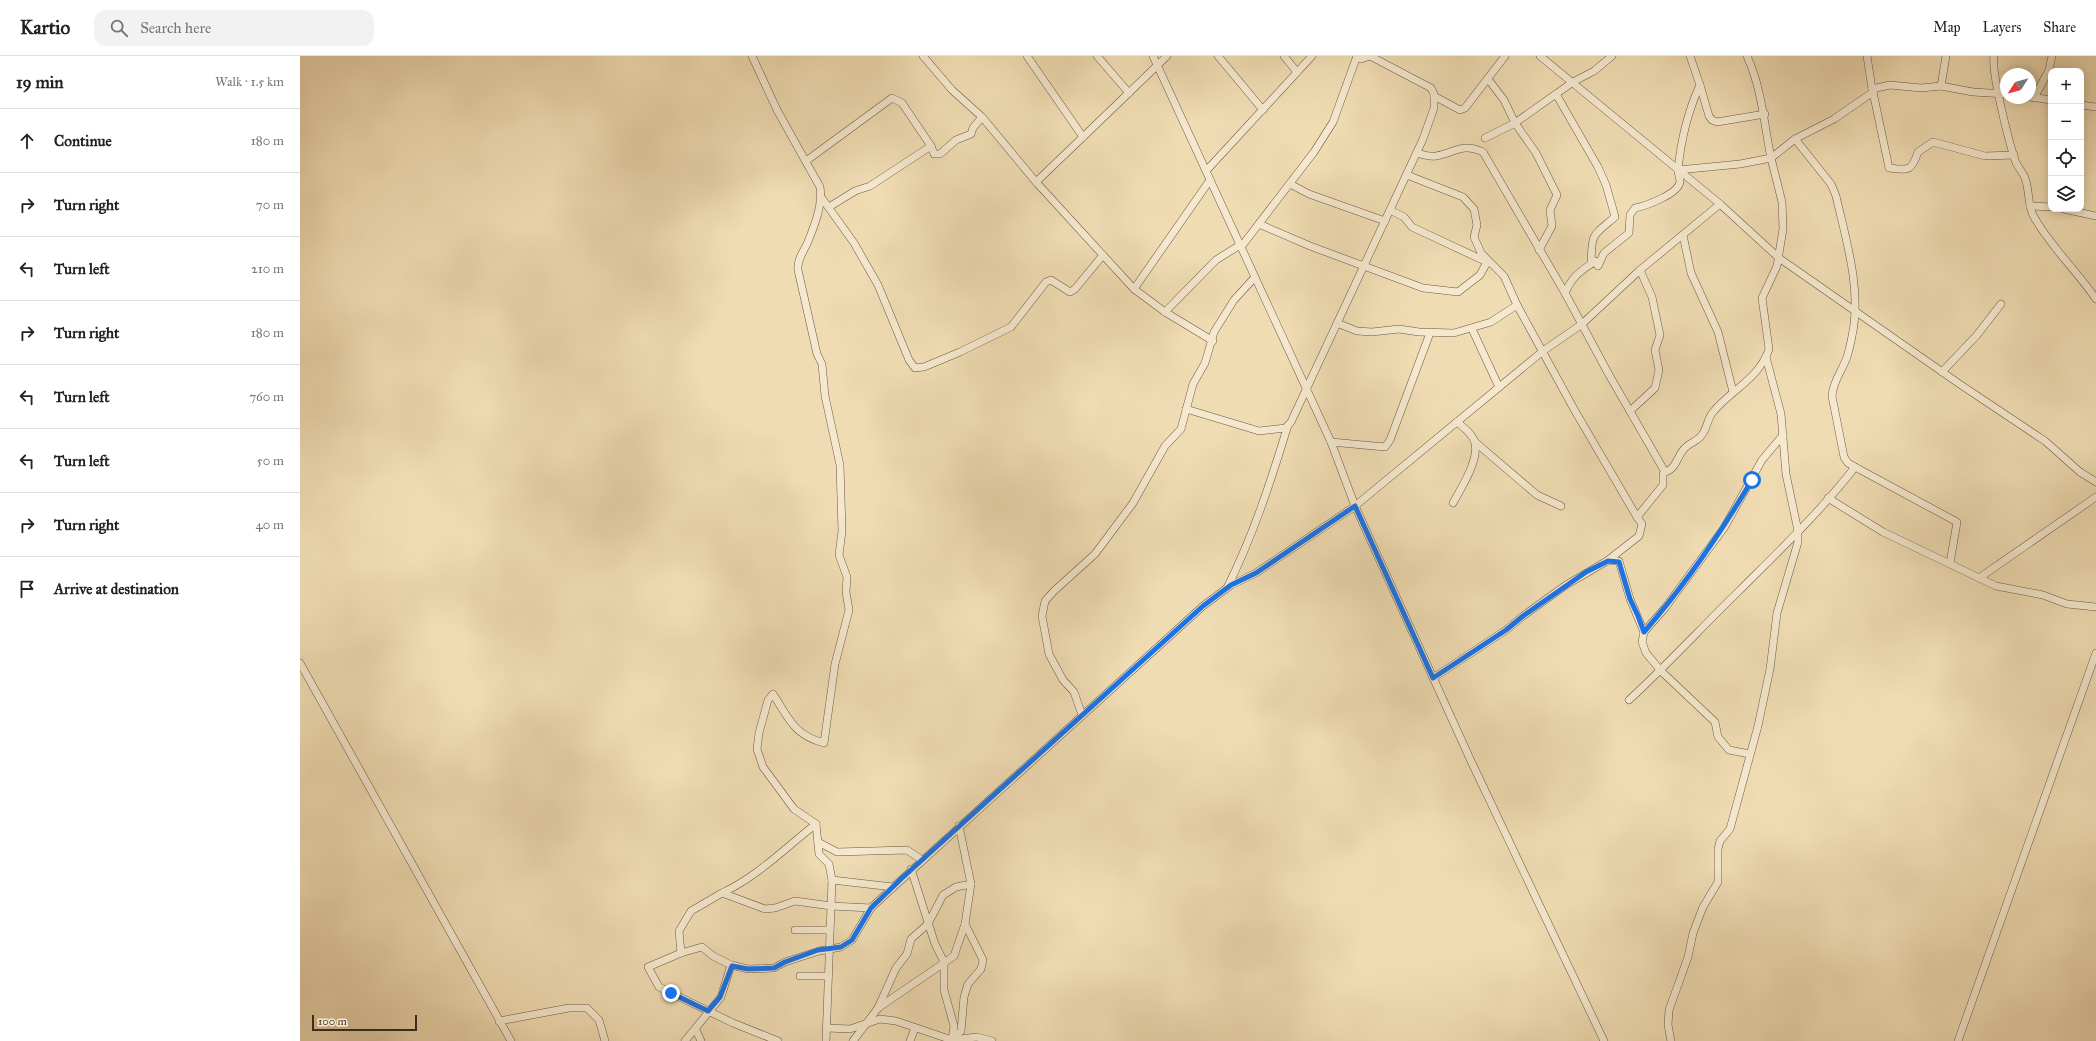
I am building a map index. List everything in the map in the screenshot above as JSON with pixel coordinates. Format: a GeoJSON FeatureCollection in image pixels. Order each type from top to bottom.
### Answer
{"type":"FeatureCollection","features":[{"type":"Feature","properties":{"kind":"street"},"geometry":{"type":"LineString","coordinates":[[752,56],[777,110],[820,187],[821,197],[808,242],[798,263],[798,270],[817,354],[822,364],[824,390],[840,465],[842,531],[839,555],[847,577],[846,592],[849,610],[835,664],[824,743],[809,739],[795,728],[773,694],[768,700],[759,733],[757,749],[763,767],[794,809],[816,824],[819,854],[829,864],[832,880],[826,1041]]}},
{"type":"Feature","properties":{"kind":"street"},"geometry":{"type":"LineString","coordinates":[[923,56],[952,90],[982,117],[1036,182],[1134,289],[1165,312],[1213,341]]}},
{"type":"Feature","properties":{"kind":"street"},"geometry":{"type":"LineString","coordinates":[[1027,56],[1083,137]]}},
{"type":"Feature","properties":{"kind":"street"},"geometry":{"type":"LineString","coordinates":[[1097,56],[1129,93]]}},
{"type":"Feature","properties":{"kind":"street"},"geometry":{"type":"LineString","coordinates":[[1153,56],[1331,442],[1355,506],[1471,762],[1604,1041]]}},
{"type":"Feature","properties":{"kind":"street"},"geometry":{"type":"LineString","coordinates":[[1036,182],[1158,66],[1166,56]]}},
{"type":"Feature","properties":{"kind":"street"},"geometry":{"type":"LineString","coordinates":[[1218,56],[1263,110]]}},
{"type":"Feature","properties":{"kind":"street"},"geometry":{"type":"LineString","coordinates":[[1284,56],[1297,72]]}},
{"type":"Feature","properties":{"kind":"street"},"geometry":{"type":"LineString","coordinates":[[1206,171],[1312,56]]}},
{"type":"Feature","properties":{"kind":"street"},"geometry":{"type":"LineString","coordinates":[[1165,312],[1216,260],[1240,246],[1290,184],[1314,152],[1333,122],[1357,56],[1361,59],[1370,56],[1431,88],[1434,96],[1434,108],[1417,153],[1337,323],[1307,391],[1288,425],[1274,472],[1244,553],[1227,588]]}},
{"type":"Feature","properties":{"kind":"street"},"geometry":{"type":"LineString","coordinates":[[1434,96],[1460,110],[1465,108],[1505,56]]}},
{"type":"Feature","properties":{"kind":"street"},"geometry":{"type":"LineString","coordinates":[[1540,56],[1720,204],[1779,258],[1942,372],[2045,441],[2080,472],[2096,482]]}},
{"type":"Feature","properties":{"kind":"street"},"geometry":{"type":"LineString","coordinates":[[1486,138],[1515,123],[1573,82],[1594,72],[1612,56]]}},
{"type":"Feature","properties":{"kind":"street"},"geometry":{"type":"LineString","coordinates":[[1690,56],[1709,116],[1712,120],[1717,122],[1765,114]]}},
{"type":"Feature","properties":{"kind":"street"},"geometry":{"type":"LineString","coordinates":[[1637,517],[1663,485],[1663,474],[1678,462],[1684,448],[1701,436],[1712,412],[1733,392],[1752,378],[1766,357],[1769,349],[1762,298],[1779,258],[1783,229],[1782,202],[1771,158],[1765,114],[1747,56]]}},
{"type":"Feature","properties":{"kind":"street"},"geometry":{"type":"LineString","coordinates":[[1867,56],[1872,90],[1889,168],[1909,169],[1913,166],[1918,152],[1933,142],[1985,156],[2014,155]]}},
{"type":"Feature","properties":{"kind":"street"},"geometry":{"type":"LineString","coordinates":[[1941,86],[1946,56]]}},
{"type":"Feature","properties":{"kind":"street"},"geometry":{"type":"LineString","coordinates":[[1994,56],[1993,66],[2000,88]]}},
{"type":"Feature","properties":{"kind":"street"},"geometry":{"type":"LineString","coordinates":[[2036,91],[2049,70],[2052,56]]}},
{"type":"Feature","properties":{"kind":"street"},"geometry":{"type":"LineString","coordinates":[[1488,79],[1504,100],[1515,123],[1536,153],[1557,195],[1550,210],[1552,226],[1540,250]]}},
{"type":"Feature","properties":{"kind":"street"},"geometry":{"type":"LineString","coordinates":[[1678,170],[1740,164],[1771,158],[1795,139],[1834,119],[1872,90],[1890,85],[1921,88],[1941,86],[1973,92],[2000,94]]}},
{"type":"Feature","properties":{"kind":"street"},"geometry":{"type":"LineString","coordinates":[[1565,293],[1569,283],[1578,276],[1579,272],[1595,261],[1598,266],[1604,254],[1630,233],[1630,216],[1635,208],[1645,206],[1676,189],[1680,182],[1678,170],[1685,123],[1689,109],[1700,86]]}},
{"type":"Feature","properties":{"kind":"street"},"geometry":{"type":"LineString","coordinates":[[1556,94],[1598,167],[1606,185],[1614,213],[1614,217],[1592,238],[1591,264]]}},
{"type":"Feature","properties":{"kind":"street"},"geometry":{"type":"LineString","coordinates":[[806,161],[892,98],[902,103],[931,146],[934,154],[940,154],[956,140],[971,134],[973,128],[982,117]]}},
{"type":"Feature","properties":{"kind":"street"},"geometry":{"type":"LineString","coordinates":[[2036,98],[2048,100]]}},
{"type":"Feature","properties":{"kind":"street"},"geometry":{"type":"LineString","coordinates":[[2004,104],[2014,155],[2025,177],[2030,206],[2037,222],[2080,275],[2096,299]]}},
{"type":"Feature","properties":{"kind":"street"},"geometry":{"type":"LineString","coordinates":[[2084,105],[2096,107]]}},
{"type":"Feature","properties":{"kind":"street"},"geometry":{"type":"LineString","coordinates":[[1795,139],[1831,184],[1836,196],[1852,270],[1856,311],[1847,357],[1834,384],[1832,396],[1844,457],[1848,463],[1957,522],[1950,563]]}},
{"type":"Feature","properties":{"kind":"street"},"geometry":{"type":"LineString","coordinates":[[829,207],[855,191],[870,186],[931,146]]}},
{"type":"Feature","properties":{"kind":"street"},"geometry":{"type":"LineString","coordinates":[[1417,153],[1435,156],[1457,148],[1474,148],[1483,152],[1565,293],[1665,472]]}},
{"type":"Feature","properties":{"kind":"street"},"geometry":{"type":"LineString","coordinates":[[1407,175],[1463,197],[1474,209],[1477,224],[1474,237],[1481,253],[1504,276],[1517,305],[1642,524],[1639,536],[1608,561],[1566,585],[1506,630],[1433,678]]}},
{"type":"Feature","properties":{"kind":"street"},"geometry":{"type":"LineString","coordinates":[[1134,289],[1210,180]]}},
{"type":"Feature","properties":{"kind":"street"},"geometry":{"type":"LineString","coordinates":[[1290,184],[1309,194],[1385,221]]}},
{"type":"Feature","properties":{"kind":"street"},"geometry":{"type":"LineString","coordinates":[[821,197],[854,243],[878,285],[909,360],[915,368],[924,367],[960,352],[1011,327],[1046,282],[1050,280],[1070,292],[1075,289],[1104,255]]}},
{"type":"Feature","properties":{"kind":"street"},"geometry":{"type":"LineString","coordinates":[[776,1041],[708,1011],[659,987],[648,967],[681,952],[702,947],[713,956],[732,966],[748,969],[774,968],[785,962],[829,948],[841,947],[852,940],[871,908],[893,887],[1203,606],[1227,588],[1256,573],[1355,506],[1543,351],[1582,324],[1640,270],[1720,204]]}},
{"type":"Feature","properties":{"kind":"street"},"geometry":{"type":"LineString","coordinates":[[2030,206],[2048,207]]}},
{"type":"Feature","properties":{"kind":"street"},"geometry":{"type":"LineString","coordinates":[[1390,210],[1404,217],[1412,227],[1495,266]]}},
{"type":"Feature","properties":{"kind":"street"},"geometry":{"type":"LineString","coordinates":[[2078,212],[2096,216]]}},
{"type":"Feature","properties":{"kind":"street"},"geometry":{"type":"LineString","coordinates":[[1259,224],[1363,267],[1423,288],[1458,292],[1480,275],[1487,262]]}},
{"type":"Feature","properties":{"kind":"street"},"geometry":{"type":"LineString","coordinates":[[1683,235],[1691,273],[1718,332],[1733,392]]}},
{"type":"Feature","properties":{"kind":"street"},"geometry":{"type":"LineString","coordinates":[[1630,410],[1655,388],[1659,370],[1655,350],[1660,335],[1652,298],[1640,270]]}},
{"type":"Feature","properties":{"kind":"street"},"geometry":{"type":"LineString","coordinates":[[1082,715],[1074,692],[1063,680],[1049,654],[1042,616],[1045,601],[1095,554],[1118,524],[1165,446],[1181,429],[1193,384],[1205,363],[1213,341],[1214,332],[1234,300],[1255,277]]}},
{"type":"Feature","properties":{"kind":"street"},"geometry":{"type":"LineString","coordinates":[[1942,372],[1977,335],[2001,304]]}},
{"type":"Feature","properties":{"kind":"street"},"geometry":{"type":"LineString","coordinates":[[1337,323],[1357,331],[1372,332],[1399,329],[1430,333],[1454,333],[1472,329],[1491,322],[1517,305]]}},
{"type":"Feature","properties":{"kind":"street"},"geometry":{"type":"LineString","coordinates":[[1472,329],[1499,387]]}},
{"type":"Feature","properties":{"kind":"street"},"geometry":{"type":"LineString","coordinates":[[1331,442],[1385,447],[1390,440],[1430,333]]}},
{"type":"Feature","properties":{"kind":"street"},"geometry":{"type":"LineString","coordinates":[[1672,1041],[1668,1025],[1669,1010],[1688,957],[1693,933],[1703,907],[1718,882],[1718,849],[1720,841],[1730,830],[1750,754],[1770,669],[1777,613],[1798,542],[1798,531],[1786,474],[1781,414],[1766,357]]}},
{"type":"Feature","properties":{"kind":"street"},"geometry":{"type":"LineString","coordinates":[[1186,409],[1259,431],[1286,428],[1288,425]]}},
{"type":"Feature","properties":{"kind":"street"},"geometry":{"type":"LineString","coordinates":[[1457,422],[1469,433],[1475,442],[1537,496],[1561,506]]}},
{"type":"Feature","properties":{"kind":"street"},"geometry":{"type":"LineString","coordinates":[[1750,754],[1729,750],[1718,736],[1715,722],[1660,671],[1646,652],[1642,642],[1644,632],[1665,608],[1724,528],[1762,460],[1782,435]]}},
{"type":"Feature","properties":{"kind":"street"},"geometry":{"type":"LineString","coordinates":[[1452,503],[1468,477],[1475,452],[1475,442]]}},
{"type":"Feature","properties":{"kind":"street"},"geometry":{"type":"LineString","coordinates":[[1629,700],[1660,671],[1798,531],[1845,481],[1855,467]]}},
{"type":"Feature","properties":{"kind":"street"},"geometry":{"type":"LineString","coordinates":[[1979,578],[2096,497]]}},
{"type":"Feature","properties":{"kind":"street"},"geometry":{"type":"LineString","coordinates":[[1828,498],[1883,532],[1979,578],[2010,590],[2043,595],[2067,604],[2096,607]]}},
{"type":"Feature","properties":{"kind":"street"},"geometry":{"type":"LineString","coordinates":[[1608,561],[1619,562],[1630,599],[1644,632]]}},
{"type":"Feature","properties":{"kind":"street"},"geometry":{"type":"LineString","coordinates":[[1958,1041],[2096,653]]}},
{"type":"Feature","properties":{"kind":"street"},"geometry":{"type":"LineString","coordinates":[[300,663],[511,1041]]}},
{"type":"Feature","properties":{"kind":"street"},"geometry":{"type":"LineString","coordinates":[[681,952],[679,931],[691,911],[737,886],[761,870],[816,824]]}},
{"type":"Feature","properties":{"kind":"street"},"geometry":{"type":"LineString","coordinates":[[878,1008],[954,956],[965,924],[971,884],[959,826]]}},
{"type":"Feature","properties":{"kind":"street"},"geometry":{"type":"LineString","coordinates":[[818,842],[837,852],[907,850],[922,860]]}},
{"type":"Feature","properties":{"kind":"street"},"geometry":{"type":"LineString","coordinates":[[911,870],[928,923],[944,962],[944,990],[954,1026],[952,1040]]}},
{"type":"Feature","properties":{"kind":"street"},"geometry":{"type":"LineString","coordinates":[[832,880],[893,887]]}},
{"type":"Feature","properties":{"kind":"street"},"geometry":{"type":"LineString","coordinates":[[853,1041],[878,1008],[896,968],[907,954],[911,939],[928,923],[943,895],[956,887],[971,884]]}},
{"type":"Feature","properties":{"kind":"street"},"geometry":{"type":"LineString","coordinates":[[722,893],[765,909],[775,908],[795,901],[831,906],[871,908]]}},
{"type":"Feature","properties":{"kind":"street"},"geometry":{"type":"LineString","coordinates":[[952,1040],[961,1032],[964,997],[968,984],[982,969],[983,960],[965,924]]}},
{"type":"Feature","properties":{"kind":"street"},"geometry":{"type":"LineString","coordinates":[[795,930],[830,930]]}},
{"type":"Feature","properties":{"kind":"street"},"geometry":{"type":"LineString","coordinates":[[685,1041],[696,1030],[708,1011],[720,997],[732,966]]}},
{"type":"Feature","properties":{"kind":"street"},"geometry":{"type":"LineString","coordinates":[[800,976],[828,976]]}},
{"type":"Feature","properties":{"kind":"street"},"geometry":{"type":"LineString","coordinates":[[499,1021],[569,1008],[588,1008],[599,1020],[605,1041]]}},
{"type":"Feature","properties":{"kind":"street"},"geometry":{"type":"LineString","coordinates":[[827,1028],[850,1029],[866,1025],[880,1019],[896,1021],[952,1040],[977,1037],[992,1041]]}},
{"type":"Feature","properties":{"kind":"street"},"geometry":{"type":"LineString","coordinates":[[910,1041],[915,1028]]}},
{"type":"Feature","properties":{"kind":"street"},"geometry":{"type":"LineString","coordinates":[[696,1030],[701,1041]]}},
{"type":"Feature","properties":{"kind":"route"},"geometry":{"type":"LineString","coordinates":[[671,993],[708,1011],[720,997],[732,966],[748,969],[774,968],[785,962],[806,956],[818,950],[841,947],[852,940],[862,919],[871,908],[902,878],[959,826],[968,820],[1203,606],[1231,585],[1256,573],[1355,506],[1433,678],[1506,630],[1566,585],[1586,572],[1608,561],[1619,562],[1630,599],[1644,632],[1665,608],[1724,528],[1752,480]]}}]}
